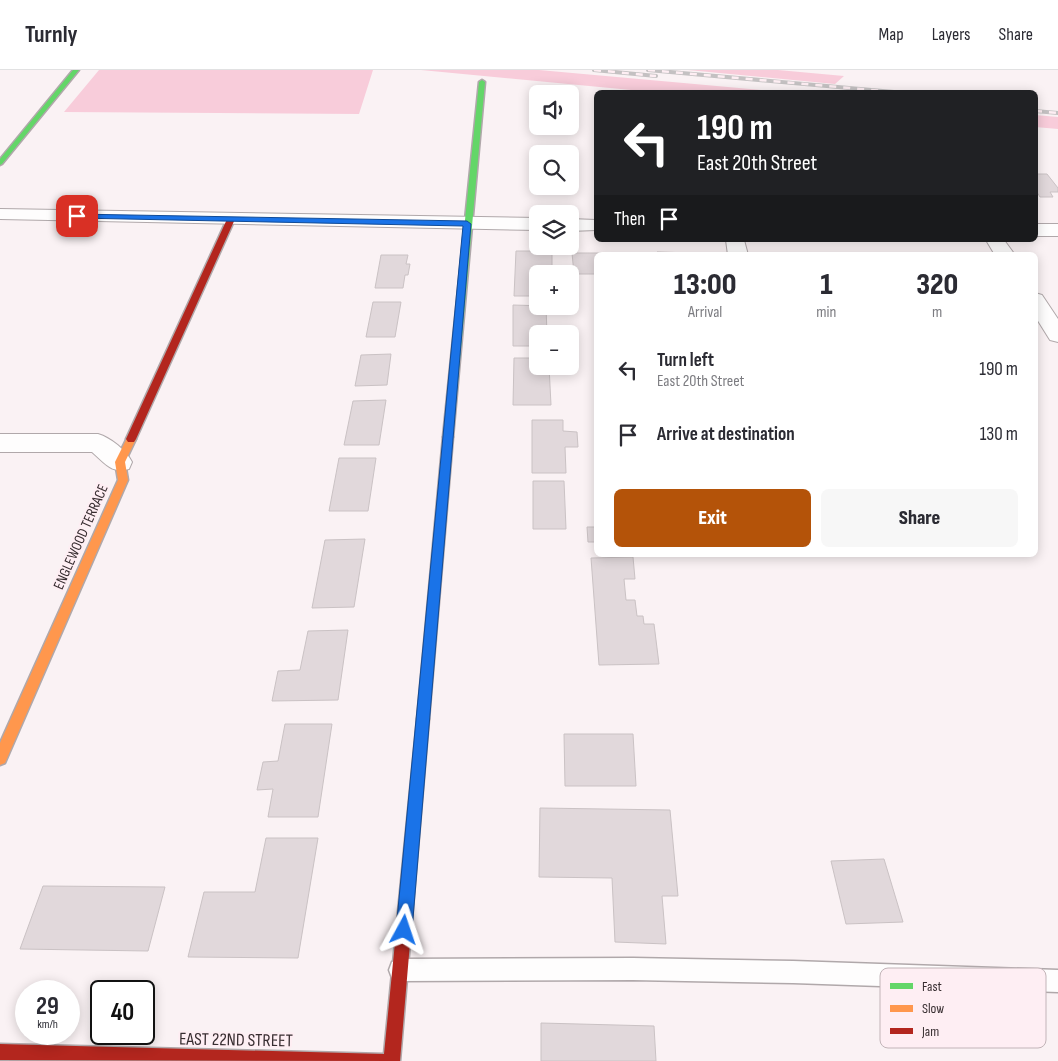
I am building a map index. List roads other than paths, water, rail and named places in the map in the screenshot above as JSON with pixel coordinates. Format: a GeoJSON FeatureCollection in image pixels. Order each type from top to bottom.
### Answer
{"type":"FeatureCollection","features":[{"type":"Feature","properties":{"kind":"street"},"geometry":{"type":"LineString","coordinates":[[0,163],[76,70]]}},
{"type":"Feature","properties":{"kind":"street"},"geometry":{"type":"LineString","coordinates":[[392,1061],[467,224],[482,82]]}},
{"type":"Feature","properties":{"kind":"street"},"geometry":{"type":"LineString","coordinates":[[0,214],[529,224]]}},
{"type":"Feature","properties":{"kind":"street","name":"ENGLEWOOD TERRACE"},"geometry":{"type":"LineString","coordinates":[[0,758],[123,480],[120,462],[231,219]]}},
{"type":"Feature","properties":{"kind":"street"},"geometry":{"type":"LineString","coordinates":[[579,225],[594,225]]}},
{"type":"Feature","properties":{"kind":"street"},"geometry":{"type":"LineString","coordinates":[[1038,230],[1058,230]]}},
{"type":"Feature","properties":{"kind":"street"},"geometry":{"type":"LineString","coordinates":[[1038,305],[1058,335]]}},
{"type":"Feature","properties":{"kind":"street"},"geometry":{"type":"LineString","coordinates":[[0,443],[98,444],[120,462]]}},
{"type":"Feature","properties":{"kind":"street","name":"EAST 22ND STREET"},"geometry":{"type":"LineString","coordinates":[[0,1052],[381,1061]]}},
{"type":"Feature","properties":{"kind":"lane"},"geometry":{"type":"LineString","coordinates":[[400,970],[661,969],[880,975]]}},
{"type":"Feature","properties":{"kind":"railway"},"geometry":{"type":"LineString","coordinates":[[594,70],[656,76]]}},
{"type":"Feature","properties":{"kind":"railway"},"geometry":{"type":"LineString","coordinates":[[648,70],[872,90]]}},
{"type":"Feature","properties":{"kind":"railway"},"geometry":{"type":"LineString","coordinates":[[1038,111],[1058,113]]}}]}
